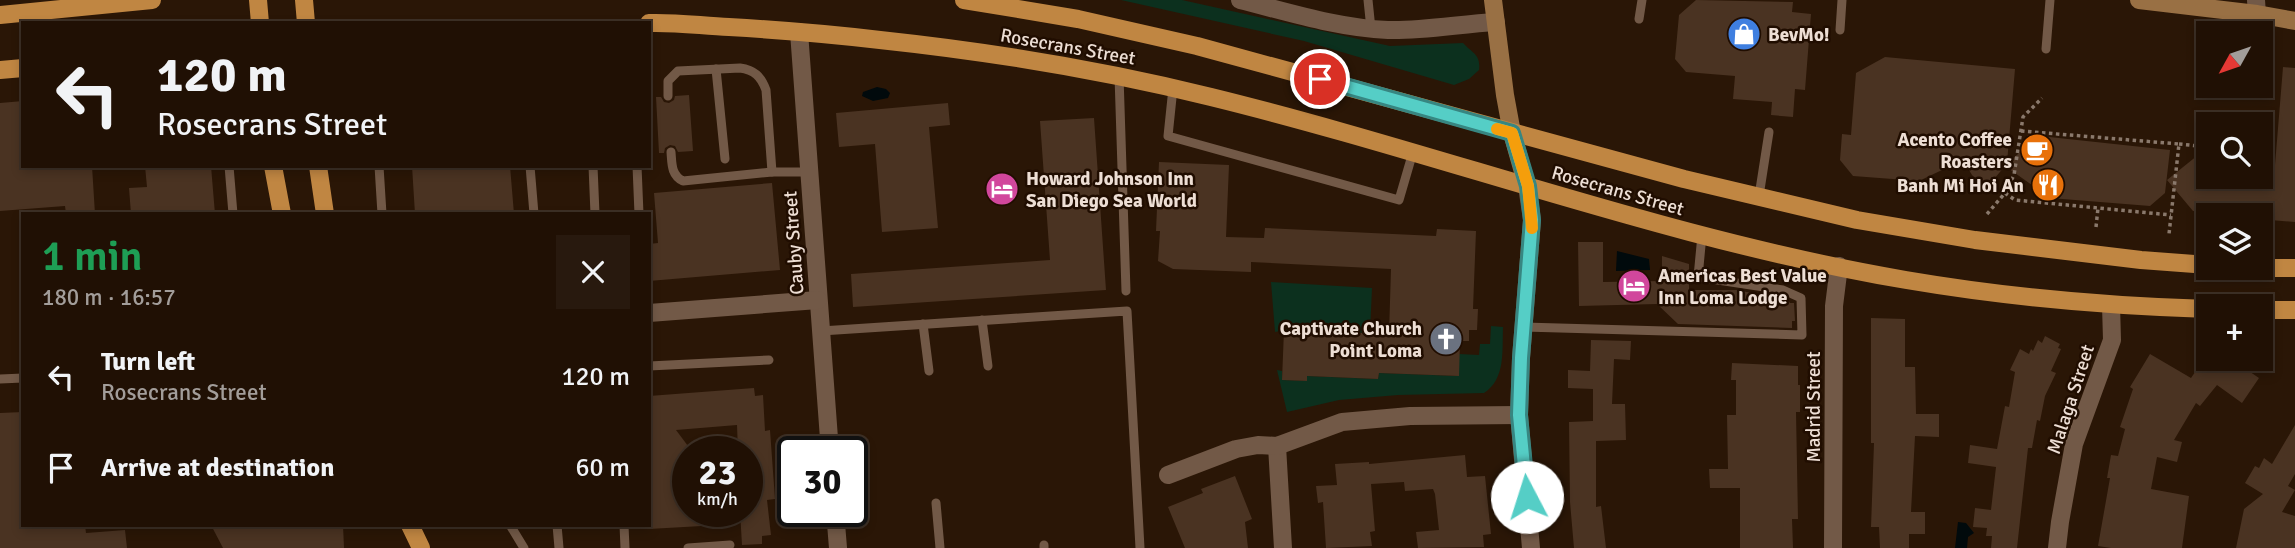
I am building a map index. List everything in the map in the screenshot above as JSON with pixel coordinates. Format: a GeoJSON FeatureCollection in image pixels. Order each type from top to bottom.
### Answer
{"type":"FeatureCollection","features":[{"type":"Feature","properties":{"kind":"main road"},"geometry":{"type":"LineString","coordinates":[[0,15],[35,6],[152,0]]}},
{"type":"Feature","properties":{"kind":"main road"},"geometry":{"type":"LineString","coordinates":[[258,0],[260,21]]}},
{"type":"Feature","properties":{"kind":"main road"},"geometry":{"type":"LineString","coordinates":[[304,0],[306,21]]}},
{"type":"Feature","properties":{"kind":"main road","name":"Rosecrans Street"},"geometry":{"type":"LineString","coordinates":[[964,0],[1053,7],[1512,133],[1857,220],[1975,240],[2196,264]]}},
{"type":"Feature","properties":{"kind":"main road","name":"Rosecrans Street"},"geometry":{"type":"LineString","coordinates":[[651,23],[799,32],[967,50],[1119,76],[1412,152],[1702,235],[1839,266],[1965,289],[2110,305],[2196,309]]}},
{"type":"Feature","properties":{"kind":"main road"},"geometry":{"type":"LineString","coordinates":[[0,70],[21,68]]}},
{"type":"Feature","properties":{"kind":"main road"},"geometry":{"type":"LineString","coordinates":[[273,168],[282,212]]}},
{"type":"Feature","properties":{"kind":"main road"},"geometry":{"type":"LineString","coordinates":[[318,168],[325,212]]}},
{"type":"Feature","properties":{"kind":"main road"},"geometry":{"type":"LineString","coordinates":[[2273,268],[2295,268]]}},
{"type":"Feature","properties":{"kind":"main road"},"geometry":{"type":"LineString","coordinates":[[2273,310],[2295,310]]}},
{"type":"Feature","properties":{"kind":"main road"},"geometry":{"type":"LineString","coordinates":[[411,527],[421,548]]}},
{"type":"Feature","properties":{"kind":"street"},"geometry":{"type":"LineString","coordinates":[[1240,0],[1343,25],[1371,29],[1496,22]]}},
{"type":"Feature","properties":{"kind":"street"},"geometry":{"type":"LineString","coordinates":[[1493,0],[1505,96],[1512,133],[1528,186],[1532,220],[1519,415],[1531,548]]}},
{"type":"Feature","properties":{"kind":"street"},"geometry":{"type":"LineString","coordinates":[[2139,0],[2251,9],[2295,21]]}},
{"type":"Feature","properties":{"kind":"street","name":"Cauby Street"},"geometry":{"type":"LineString","coordinates":[[799,32],[829,436]]}},
{"type":"Feature","properties":{"kind":"street","name":"Madrid Street"},"geometry":{"type":"LineString","coordinates":[[1833,548],[1834,306],[1839,266]]}},
{"type":"Feature","properties":{"kind":"street"},"geometry":{"type":"LineString","coordinates":[[651,313],[818,300]]}},
{"type":"Feature","properties":{"kind":"street","name":"Malaga Street"},"geometry":{"type":"LineString","coordinates":[[2057,548],[2074,444],[2112,340],[2110,305]]}},
{"type":"Feature","properties":{"kind":"street"},"geometry":{"type":"LineString","coordinates":[[1168,475],[1236,449],[1258,445],[1277,446],[1342,422],[1410,416],[1519,415]]}},
{"type":"Feature","properties":{"kind":"street"},"geometry":{"type":"LineString","coordinates":[[1277,446],[1283,548]]}},
{"type":"Feature","properties":{"kind":"street"},"geometry":{"type":"LineString","coordinates":[[836,527],[838,548]]}},
{"type":"Feature","properties":{"kind":"lane"},"geometry":{"type":"LineString","coordinates":[[1368,0],[1371,29]]}},
{"type":"Feature","properties":{"kind":"lane"},"geometry":{"type":"LineString","coordinates":[[1639,19],[1642,0]]}},
{"type":"Feature","properties":{"kind":"lane"},"geometry":{"type":"LineString","coordinates":[[1840,30],[1842,0]]}},
{"type":"Feature","properties":{"kind":"lane"},"geometry":{"type":"LineString","coordinates":[[2046,49],[2050,0]]}},
{"type":"Feature","properties":{"kind":"lane"},"geometry":{"type":"LineString","coordinates":[[716,69],[725,159]]}},
{"type":"Feature","properties":{"kind":"lane"},"geometry":{"type":"LineString","coordinates":[[668,96],[668,81],[674,73],[748,69],[757,74],[766,90],[772,172]]}},
{"type":"Feature","properties":{"kind":"lane"},"geometry":{"type":"LineString","coordinates":[[1119,76],[1126,291]]}},
{"type":"Feature","properties":{"kind":"lane"},"geometry":{"type":"LineString","coordinates":[[1173,88],[1168,136],[1399,201],[1412,152]]}},
{"type":"Feature","properties":{"kind":"lane"},"geometry":{"type":"LineString","coordinates":[[1759,197],[1769,132]]}},
{"type":"Feature","properties":{"kind":"lane"},"geometry":{"type":"LineString","coordinates":[[671,152],[673,171],[678,179],[683,181],[772,172],[808,172]]}},
{"type":"Feature","properties":{"kind":"lane"},"geometry":{"type":"LineString","coordinates":[[229,168],[233,212]]}},
{"type":"Feature","properties":{"kind":"lane"},"geometry":{"type":"LineString","coordinates":[[379,168],[382,212]]}},
{"type":"Feature","properties":{"kind":"lane"},"geometry":{"type":"LineString","coordinates":[[530,168],[534,212]]}},
{"type":"Feature","properties":{"kind":"lane"},"geometry":{"type":"LineString","coordinates":[[593,168],[595,212]]}},
{"type":"Feature","properties":{"kind":"lane"},"geometry":{"type":"LineString","coordinates":[[637,168],[639,212]]}},
{"type":"Feature","properties":{"kind":"lane"},"geometry":{"type":"LineString","coordinates":[[1524,327],[1802,335],[1801,298],[1783,290],[1698,276],[1702,235]]}},
{"type":"Feature","properties":{"kind":"lane"},"geometry":{"type":"LineString","coordinates":[[821,331],[1127,311],[1140,548]]}},
{"type":"Feature","properties":{"kind":"lane"},"geometry":{"type":"LineString","coordinates":[[982,320],[988,366]]}},
{"type":"Feature","properties":{"kind":"lane"},"geometry":{"type":"LineString","coordinates":[[923,324],[929,371]]}},
{"type":"Feature","properties":{"kind":"lane"},"geometry":{"type":"LineString","coordinates":[[651,366],[769,360]]}},
{"type":"Feature","properties":{"kind":"lane"},"geometry":{"type":"LineString","coordinates":[[0,379],[21,378]]}},
{"type":"Feature","properties":{"kind":"lane"},"geometry":{"type":"LineString","coordinates":[[936,503],[940,548]]}},
{"type":"Feature","properties":{"kind":"lane"},"geometry":{"type":"LineString","coordinates":[[511,527],[524,548]]}},
{"type":"Feature","properties":{"kind":"lane"},"geometry":{"type":"LineString","coordinates":[[557,527],[559,548]]}},
{"type":"Feature","properties":{"kind":"lane"},"geometry":{"type":"LineString","coordinates":[[624,527],[625,548]]}},
{"type":"Feature","properties":{"kind":"lane"},"geometry":{"type":"LineString","coordinates":[[688,548],[730,545]]}},
{"type":"Feature","properties":{"kind":"path"},"geometry":{"type":"LineString","coordinates":[[1987,214],[2005,193],[2014,175],[2023,117],[2042,98]]}},
{"type":"Feature","properties":{"kind":"path"},"geometry":{"type":"LineString","coordinates":[[2021,131],[2196,146]]}},
{"type":"Feature","properties":{"kind":"path"},"geometry":{"type":"LineString","coordinates":[[2169,234],[2179,144]]}},
{"type":"Feature","properties":{"kind":"path"},"geometry":{"type":"LineString","coordinates":[[2005,193],[2015,200],[2171,215]]}},
{"type":"Feature","properties":{"kind":"path"},"geometry":{"type":"LineString","coordinates":[[2095,227],[2098,208]]}},
{"type":"Feature","properties":{"kind":"green space"},"geometry":{"type":"Polygon","coordinates":[[[1121,0],[1182,0],[1390,46],[1463,43],[1477,57],[1479,70],[1469,79],[1454,85],[1304,41],[1121,0]]]}},
{"type":"Feature","properties":{"kind":"green space"},"geometry":{"type":"Polygon","coordinates":[[[1271,282],[1372,288],[1370,333],[1275,332],[1271,282]]]}},
{"type":"Feature","properties":{"kind":"green space"},"geometry":{"type":"Polygon","coordinates":[[[1491,326],[1503,327],[1502,354],[1496,380],[1484,393],[1398,395],[1339,400],[1287,412],[1277,370],[1282,371],[1282,380],[1307,381],[1307,376],[1378,379],[1379,373],[1458,376],[1459,354],[1479,355],[1480,344],[1490,344],[1491,326]]]}},
{"type":"Feature","properties":{"kind":"shaded area"},"geometry":{"type":"Polygon","coordinates":[[[877,87],[890,93],[888,98],[873,101],[862,96],[863,92],[877,87]]]}},
{"type":"Feature","properties":{"kind":"shaded area"},"geometry":{"type":"Polygon","coordinates":[[[1617,251],[1649,259],[1650,270],[1616,271],[1617,251]]]}},
{"type":"Feature","properties":{"kind":"shaded area"},"geometry":{"type":"Polygon","coordinates":[[[1958,522],[1966,523],[1974,533],[1968,537],[1967,548],[1955,548],[1958,522]]]}},
{"type":"Feature","properties":{"kind":"building"},"geometry":{"type":"Polygon","coordinates":[[[1696,0],[1793,2],[1792,12],[1811,14],[1805,90],[1795,89],[1793,117],[1771,115],[1772,102],[1733,99],[1735,76],[1686,72],[1675,59],[1679,15],[1696,0]]]}},
{"type":"Feature","properties":{"kind":"building"},"geometry":{"type":"Polygon","coordinates":[[[1885,57],[2015,69],[2007,163],[2040,136],[2170,150],[2165,193],[2150,206],[2050,198],[2005,166],[1994,179],[1983,186],[1963,160],[1919,181],[1853,176],[1840,160],[1842,134],[1851,135],[1856,73],[1885,57]]]}},
{"type":"Feature","properties":{"kind":"building"},"geometry":{"type":"Polygon","coordinates":[[[2283,67],[2295,68],[2295,222],[2273,220],[2273,203],[2196,203],[2196,211],[2193,211],[2167,180],[2196,157],[2196,189],[2273,189],[2283,67]]]}},
{"type":"Feature","properties":{"kind":"building"},"geometry":{"type":"Polygon","coordinates":[[[689,95],[693,151],[678,152],[675,146],[670,145],[665,148],[664,153],[659,153],[656,97],[669,103],[675,96],[689,95]]]}},
{"type":"Feature","properties":{"kind":"building"},"geometry":{"type":"Polygon","coordinates":[[[21,101],[21,168],[92,168],[95,212],[66,212],[65,206],[0,211],[0,103],[21,101]]]}},
{"type":"Feature","properties":{"kind":"building"},"geometry":{"type":"Polygon","coordinates":[[[948,103],[950,125],[929,127],[938,228],[882,232],[875,144],[839,147],[836,113],[948,103]]]}},
{"type":"Feature","properties":{"kind":"building"},"geometry":{"type":"Polygon","coordinates":[[[1094,118],[1106,290],[853,307],[851,274],[1050,260],[1040,121],[1094,118]]]}},
{"type":"Feature","properties":{"kind":"building"},"geometry":{"type":"Polygon","coordinates":[[[1159,162],[1229,165],[1226,237],[1264,238],[1265,228],[1436,236],[1437,229],[1476,231],[1473,309],[1478,309],[1477,330],[1469,330],[1469,341],[1460,341],[1459,376],[1379,373],[1378,379],[1307,376],[1307,381],[1282,380],[1284,330],[1389,334],[1391,269],[1251,262],[1251,272],[1173,269],[1158,261],[1160,231],[1156,231],[1159,162]]]}},
{"type":"Feature","properties":{"kind":"building"},"geometry":{"type":"Polygon","coordinates":[[[145,168],[211,168],[215,212],[131,212],[129,188],[147,187],[145,168]]]}},
{"type":"Feature","properties":{"kind":"building"},"geometry":{"type":"Polygon","coordinates":[[[412,168],[510,168],[514,212],[415,212],[412,168]]]}},
{"type":"Feature","properties":{"kind":"building"},"geometry":{"type":"Polygon","coordinates":[[[772,183],[780,270],[651,281],[651,244],[658,243],[654,193],[772,183]]]}},
{"type":"Feature","properties":{"kind":"building","name":"Americas Best Value Inn Loma Lodge"},"geometry":{"type":"Polygon","coordinates":[[[1578,242],[1603,242],[1603,282],[1662,281],[1662,256],[1689,264],[1689,290],[1736,290],[1786,299],[1794,303],[1795,321],[1792,321],[1792,328],[1678,324],[1657,304],[1579,306],[1578,242]]]}},
{"type":"Feature","properties":{"kind":"building"},"geometry":{"type":"Polygon","coordinates":[[[1871,318],[1905,319],[1905,367],[1915,367],[1916,414],[1939,414],[1939,437],[1915,436],[1911,512],[1925,512],[1925,534],[1909,534],[1909,548],[1880,548],[1879,527],[1871,527],[1874,443],[1871,443],[1871,318]]]}},
{"type":"Feature","properties":{"kind":"building"},"geometry":{"type":"Polygon","coordinates":[[[2045,336],[2060,344],[2058,348],[2061,349],[2051,371],[2056,373],[2045,396],[2040,421],[2037,420],[2032,448],[2028,448],[2017,548],[1991,548],[1992,536],[1986,536],[1987,528],[1973,527],[1975,508],[1991,510],[1996,467],[1968,463],[1970,445],[1997,449],[2005,406],[2009,407],[2015,372],[2010,370],[2020,349],[2029,354],[2038,340],[2042,343],[2045,336]]]}},
{"type":"Feature","properties":{"kind":"building"},"geometry":{"type":"Polygon","coordinates":[[[1591,340],[1631,341],[1630,360],[1614,359],[1612,404],[1625,404],[1626,440],[1596,441],[1596,507],[1601,506],[1606,548],[1574,548],[1570,502],[1569,422],[1593,421],[1593,389],[1568,388],[1568,370],[1590,371],[1591,340]]]}},
{"type":"Feature","properties":{"kind":"building"},"geometry":{"type":"Polygon","coordinates":[[[2150,354],[2191,378],[2196,371],[2249,371],[2259,378],[2242,403],[2217,385],[2200,406],[2196,403],[2174,440],[2182,442],[2177,462],[2157,457],[2151,489],[2189,496],[2182,548],[2098,546],[2110,478],[2107,478],[2111,455],[2118,456],[2125,429],[2120,427],[2133,389],[2130,387],[2150,354]]]}},
{"type":"Feature","properties":{"kind":"building"},"geometry":{"type":"Polygon","coordinates":[[[1732,363],[1798,366],[1798,519],[1792,519],[1793,548],[1740,548],[1740,488],[1710,488],[1709,469],[1728,469],[1727,415],[1736,415],[1736,380],[1731,380],[1732,363]]]}},
{"type":"Feature","properties":{"kind":"building"},"geometry":{"type":"Polygon","coordinates":[[[754,388],[755,396],[763,395],[765,431],[770,430],[775,499],[767,500],[771,535],[762,536],[762,544],[742,545],[741,527],[763,527],[763,436],[737,436],[737,425],[676,430],[680,436],[672,436],[672,527],[684,527],[649,529],[651,396],[754,388]]]}},
{"type":"Feature","properties":{"kind":"building"},"geometry":{"type":"Polygon","coordinates":[[[21,412],[21,527],[85,527],[86,533],[125,530],[127,548],[0,548],[0,413],[21,412]]]}},
{"type":"Feature","properties":{"kind":"building"},"geometry":{"type":"Polygon","coordinates":[[[2295,425],[2295,474],[2288,486],[2295,490],[2282,512],[2295,516],[2295,548],[2236,548],[2244,509],[2263,494],[2245,483],[2255,466],[2259,468],[2264,458],[2272,464],[2295,425]]]}},
{"type":"Feature","properties":{"kind":"building"},"geometry":{"type":"Polygon","coordinates":[[[1465,455],[1467,477],[1485,476],[1491,534],[1483,535],[1484,547],[1418,548],[1416,532],[1439,530],[1435,494],[1433,489],[1405,491],[1404,482],[1371,484],[1375,531],[1370,532],[1372,546],[1326,548],[1323,502],[1318,503],[1316,486],[1337,485],[1335,464],[1369,464],[1465,455]]]}},
{"type":"Feature","properties":{"kind":"building"},"geometry":{"type":"Polygon","coordinates":[[[1235,476],[1252,519],[1245,522],[1248,548],[1185,548],[1168,507],[1203,493],[1201,489],[1235,476]]]}},
{"type":"Feature","properties":{"kind":"building"},"geometry":{"type":"Polygon","coordinates":[[[212,527],[343,527],[344,548],[223,548],[212,527]]]}},
{"type":"Feature","properties":{"kind":"slow traffic"},"geometry":{"type":"LineString","coordinates":[[1497,129],[1512,133],[1528,186],[1532,228]]}},
{"type":"Feature","properties":{"kind":"place","name":"BevMo!"},"geometry":{"type":"Point","coordinates":[1744,34]}},
{"type":"Feature","properties":{"kind":"place","name":"Acento Coffee Roasters"},"geometry":{"type":"Point","coordinates":[2037,150]}},
{"type":"Feature","properties":{"kind":"place","name":"Banh Mi Hoi An"},"geometry":{"type":"Point","coordinates":[2048,185]}},
{"type":"Feature","properties":{"kind":"place","name":"Howard Johnson Inn San Diego Sea World"},"geometry":{"type":"Point","coordinates":[1002,189]}},
{"type":"Feature","properties":{"kind":"place","name":"Americas Best Value Inn Loma Lodge"},"geometry":{"type":"Point","coordinates":[1634,286]}},
{"type":"Feature","properties":{"kind":"place","name":"Captivate Church Point Loma"},"geometry":{"type":"Point","coordinates":[1446,339]}},
{"type":"Feature","properties":{"kind":"route"},"geometry":{"type":"LineString","coordinates":[[1320,79],[1512,133],[1528,186],[1532,220],[1519,415],[1527,497]]}}]}
